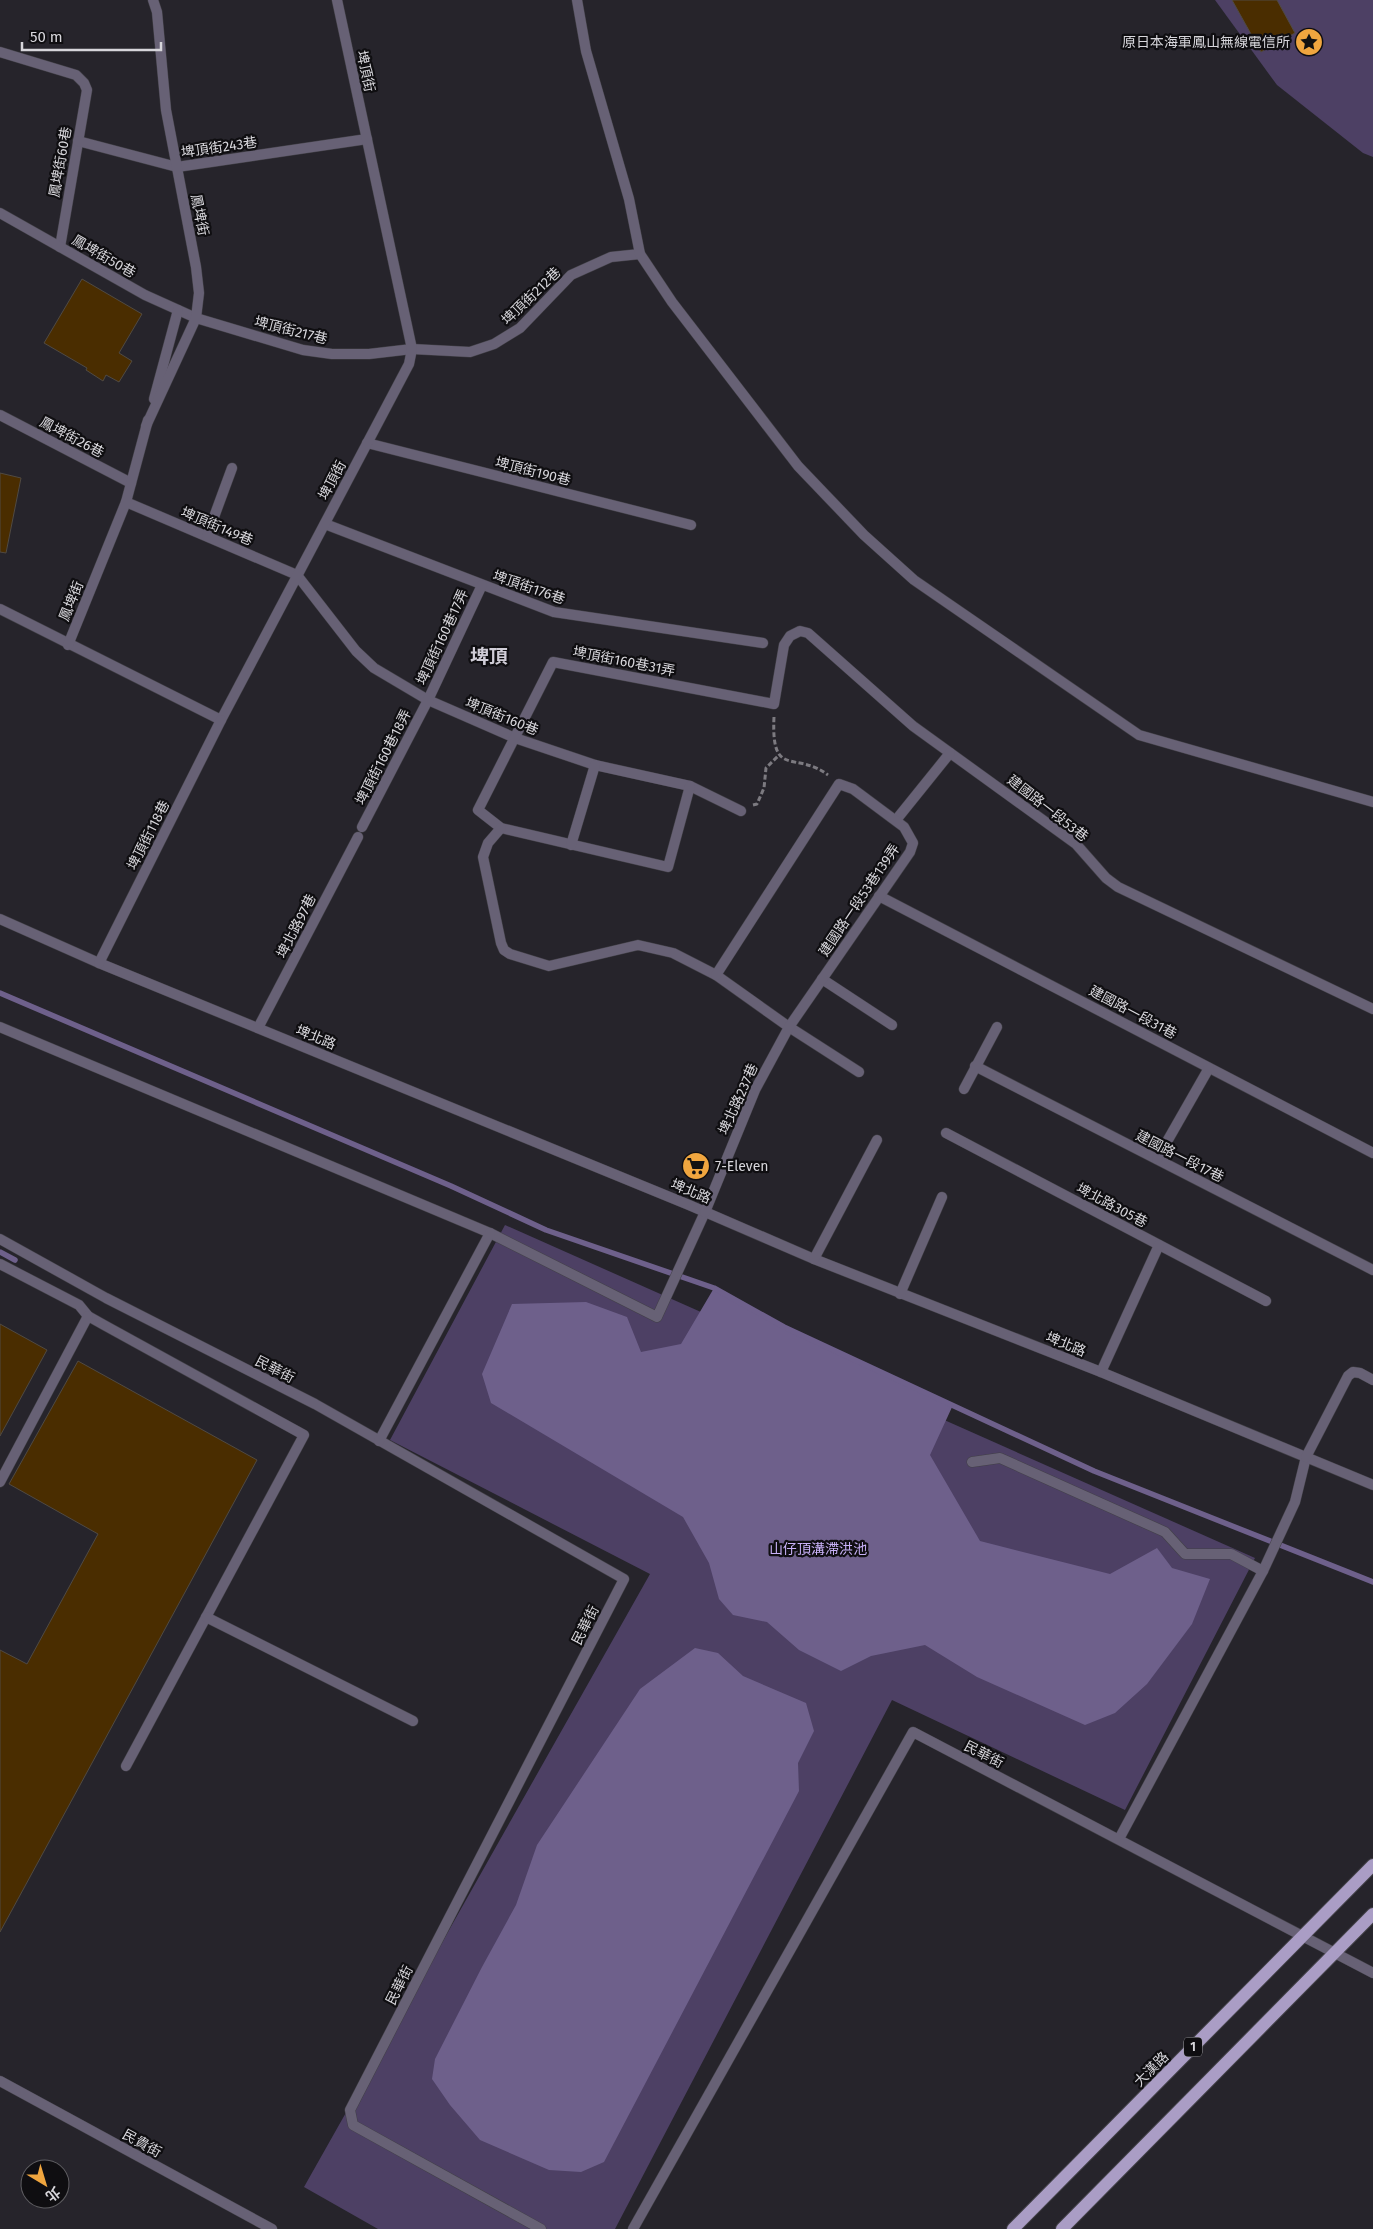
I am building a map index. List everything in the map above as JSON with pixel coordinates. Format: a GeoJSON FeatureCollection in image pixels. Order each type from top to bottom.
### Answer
{"type":"FeatureCollection","features":[{"type":"Feature","properties":{"kind":"main road","name":"大漢路"},"geometry":{"type":"LineString","coordinates":[[1014,2229],[1373,1865]]}},
{"type":"Feature","properties":{"kind":"main road"},"geometry":{"type":"LineString","coordinates":[[1062,2229],[1373,1914]]}},
{"type":"Feature","properties":{"kind":"street","name":"鳳埤街"},"geometry":{"type":"LineString","coordinates":[[146,426],[196,318],[198,293],[196,267],[166,110],[157,12],[153,0]]}},
{"type":"Feature","properties":{"kind":"street","name":"埤頂街"},"geometry":{"type":"LineString","coordinates":[[221,720],[409,364],[412,349],[337,0]]}},
{"type":"Feature","properties":{"kind":"street"},"geometry":{"type":"LineString","coordinates":[[577,0],[586,51],[629,199],[640,254],[672,302],[798,466],[864,534],[914,580],[1139,735],[1373,802]]}},
{"type":"Feature","properties":{"kind":"street","name":"鳳埤街60巷"},"geometry":{"type":"LineString","coordinates":[[0,52],[76,75],[84,83],[87,90],[60,247]]}},
{"type":"Feature","properties":{"kind":"street","name":"埤頂街243巷"},"geometry":{"type":"LineString","coordinates":[[78,141],[177,167],[367,139]]}},
{"type":"Feature","properties":{"kind":"street","name":"鳳埤街50巷"},"geometry":{"type":"LineString","coordinates":[[0,213],[145,295],[196,318]]}},
{"type":"Feature","properties":{"kind":"street","name":"埤頂街212巷"},"geometry":{"type":"LineString","coordinates":[[412,349],[470,352],[494,344],[520,328],[571,275],[611,257],[640,254]]}},
{"type":"Feature","properties":{"kind":"street","name":"鳳埤街"},"geometry":{"type":"LineString","coordinates":[[68,645],[126,502],[178,310]]}},
{"type":"Feature","properties":{"kind":"street","name":"埤頂街217巷"},"geometry":{"type":"LineString","coordinates":[[196,318],[303,350],[332,354],[369,354],[412,349]]}},
{"type":"Feature","properties":{"kind":"street","name":"鳳埤街26巷"},"geometry":{"type":"LineString","coordinates":[[0,415],[131,483]]}},
{"type":"Feature","properties":{"kind":"street","name":"埤頂街190巷"},"geometry":{"type":"LineString","coordinates":[[367,443],[691,525]]}},
{"type":"Feature","properties":{"kind":"street"},"geometry":{"type":"LineString","coordinates":[[207,536],[232,468]]}},
{"type":"Feature","properties":{"kind":"street","name":"埤頂街149巷"},"geometry":{"type":"LineString","coordinates":[[126,502],[297,575]]}},
{"type":"Feature","properties":{"kind":"street","name":"埤頂街176巷"},"geometry":{"type":"LineString","coordinates":[[325,524],[554,612],[763,643]]}},
{"type":"Feature","properties":{"kind":"street","name":"埤頂街160巷"},"geometry":{"type":"LineString","coordinates":[[297,575],[356,651],[374,668],[428,700],[514,738],[595,765],[690,786],[741,811]]}},
{"type":"Feature","properties":{"kind":"street","name":"埤頂街160巷17弄"},"geometry":{"type":"LineString","coordinates":[[428,700],[482,585]]}},
{"type":"Feature","properties":{"kind":"street"},"geometry":{"type":"LineString","coordinates":[[0,609],[68,645],[221,720]]}},
{"type":"Feature","properties":{"kind":"street","name":"建國路一段53巷"},"geometry":{"type":"LineString","coordinates":[[774,704],[784,645],[790,636],[800,631],[808,633],[913,726],[1076,844],[1106,878],[1118,888],[1373,1009]]}},
{"type":"Feature","properties":{"kind":"street","name":"埤頂街160巷31弄"},"geometry":{"type":"LineString","coordinates":[[514,738],[553,662],[774,704]]}},
{"type":"Feature","properties":{"kind":"street","name":"埤頂街160巷18弄"},"geometry":{"type":"LineString","coordinates":[[362,826],[428,700]]}},
{"type":"Feature","properties":{"kind":"street","name":"埤頂街118巷"},"geometry":{"type":"LineString","coordinates":[[99,963],[221,720]]}},
{"type":"Feature","properties":{"kind":"street"},"geometry":{"type":"LineString","coordinates":[[514,738],[478,810],[501,828],[668,867],[690,786]]}},
{"type":"Feature","properties":{"kind":"street"},"geometry":{"type":"LineString","coordinates":[[896,820],[950,753]]}},
{"type":"Feature","properties":{"kind":"street"},"geometry":{"type":"LineString","coordinates":[[571,845],[595,765]]}},
{"type":"Feature","properties":{"kind":"street"},"geometry":{"type":"LineString","coordinates":[[716,975],[840,784]]}},
{"type":"Feature","properties":{"kind":"street","name":"建國路一段53巷139弄"},"geometry":{"type":"LineString","coordinates":[[789,1027],[910,852],[913,843],[904,827],[896,820],[853,789],[840,784]]}},
{"type":"Feature","properties":{"kind":"street"},"geometry":{"type":"LineString","coordinates":[[501,828],[488,843],[483,857],[504,950],[510,954],[549,966],[638,945],[673,953],[716,975],[789,1027],[859,1072]]}},
{"type":"Feature","properties":{"kind":"street","name":"埤北路97巷"},"geometry":{"type":"LineString","coordinates":[[258,1028],[358,837]]}},
{"type":"Feature","properties":{"kind":"street","name":"建國路一段31巷"},"geometry":{"type":"LineString","coordinates":[[880,896],[1373,1154]]}},
{"type":"Feature","properties":{"kind":"street","name":"埤北路"},"geometry":{"type":"LineString","coordinates":[[0,920],[99,963],[705,1212],[814,1259],[1101,1372],[1373,1485]]}},
{"type":"Feature","properties":{"kind":"street"},"geometry":{"type":"LineString","coordinates":[[822,979],[892,1025]]}},
{"type":"Feature","properties":{"kind":"street"},"geometry":{"type":"LineString","coordinates":[[0,1027],[490,1233],[379,1441]]}},
{"type":"Feature","properties":{"kind":"street","name":"埤北路237巷"},"geometry":{"type":"LineString","coordinates":[[490,1233],[657,1318],[690,1248],[755,1090],[789,1027]]}},
{"type":"Feature","properties":{"kind":"street"},"geometry":{"type":"LineString","coordinates":[[964,1089],[997,1027]]}},
{"type":"Feature","properties":{"kind":"street","name":"建國路一段17巷"},"geometry":{"type":"LineString","coordinates":[[975,1066],[1373,1270]]}},
{"type":"Feature","properties":{"kind":"street"},"geometry":{"type":"LineString","coordinates":[[1157,1159],[1209,1068]]}},
{"type":"Feature","properties":{"kind":"street","name":"埤北路305巷"},"geometry":{"type":"LineString","coordinates":[[946,1133],[1266,1302]]}},
{"type":"Feature","properties":{"kind":"street"},"geometry":{"type":"LineString","coordinates":[[814,1259],[877,1140]]}},
{"type":"Feature","properties":{"kind":"street"},"geometry":{"type":"LineString","coordinates":[[900,1294],[942,1197]]}},
{"type":"Feature","properties":{"kind":"street","name":"民華街"},"geometry":{"type":"LineString","coordinates":[[0,1239],[106,1298],[315,1404],[624,1579],[350,2110],[353,2124],[541,2229]]}},
{"type":"Feature","properties":{"kind":"street"},"geometry":{"type":"LineString","coordinates":[[1101,1372],[1159,1245]]}},
{"type":"Feature","properties":{"kind":"street"},"geometry":{"type":"LineString","coordinates":[[0,1264],[79,1306],[88,1316],[304,1435],[126,1766]]}},
{"type":"Feature","properties":{"kind":"street"},"geometry":{"type":"LineString","coordinates":[[0,1482],[88,1316]]}},
{"type":"Feature","properties":{"kind":"street"},"geometry":{"type":"LineString","coordinates":[[1119,1839],[1263,1571],[1295,1502],[1306,1458],[1348,1376],[1353,1372],[1360,1373],[1373,1380]]}},
{"type":"Feature","properties":{"kind":"street"},"geometry":{"type":"LineString","coordinates":[[972,1462],[1000,1458],[1165,1532],[1186,1554],[1231,1554],[1263,1571]]}},
{"type":"Feature","properties":{"kind":"street"},"geometry":{"type":"LineString","coordinates":[[206,1617],[413,1721]]}},
{"type":"Feature","properties":{"kind":"street","name":"民華街"},"geometry":{"type":"LineString","coordinates":[[633,2229],[913,1732],[1304,1935],[1373,1973]]}},
{"type":"Feature","properties":{"kind":"street","name":"民貴街"},"geometry":{"type":"LineString","coordinates":[[0,2081],[272,2229]]}},
{"type":"Feature","properties":{"kind":"path"},"geometry":{"type":"LineString","coordinates":[[774,704],[773,740],[779,755],[788,762],[821,770],[840,784]]}},
{"type":"Feature","properties":{"kind":"path"},"geometry":{"type":"LineString","coordinates":[[741,811],[756,804],[764,788],[766,768],[779,755]]}},
{"type":"Feature","properties":{"kind":"green space","name":"原日本海軍鳳山無線電信所"},"geometry":{"type":"Polygon","coordinates":[[[1215,0],[1373,0],[1373,157],[1363,153],[1277,85],[1215,0]]]}},
{"type":"Feature","properties":{"kind":"green space","name":"山仔頂溝滯洪池"},"geometry":{"type":"Polygon","coordinates":[[[505,1225],[1255,1558],[1125,1810],[892,1700],[615,2229],[378,2229],[304,2187],[650,1574],[390,1440],[505,1225]]]}},
{"type":"Feature","properties":{"kind":"shaded area"},"geometry":{"type":"Polygon","coordinates":[[[714,1288],[784,1327],[953,1405],[930,1455],[980,1541],[1110,1574],[1157,1548],[1172,1568],[1210,1579],[1192,1624],[1147,1684],[1115,1713],[1085,1725],[977,1677],[925,1645],[871,1656],[841,1671],[799,1650],[767,1622],[733,1615],[719,1599],[709,1563],[683,1517],[491,1403],[482,1374],[512,1304],[586,1302],[627,1317],[641,1352],[681,1344],[714,1288]]]}},
{"type":"Feature","properties":{"kind":"shaded area"},"geometry":{"type":"Polygon","coordinates":[[[695,1648],[718,1653],[743,1676],[806,1703],[814,1731],[798,1763],[799,1791],[604,2162],[581,2172],[549,2170],[480,2140],[450,2105],[432,2079],[435,2059],[516,1905],[537,1845],[640,1689],[695,1648]]]}},
{"type":"Feature","properties":{"kind":"building"},"geometry":{"type":"Polygon","coordinates":[[[1232,0],[1277,0],[1295,33],[1261,52],[1232,0]]]}},
{"type":"Feature","properties":{"kind":"building"},"geometry":{"type":"Polygon","coordinates":[[[82,279],[142,314],[119,353],[132,361],[119,382],[106,375],[103,381],[86,370],[87,368],[44,343],[82,279]]]}},
{"type":"Feature","properties":{"kind":"building"},"geometry":{"type":"Polygon","coordinates":[[[0,473],[21,478],[6,553],[0,552],[0,473]]]}},
{"type":"Feature","properties":{"kind":"building"},"geometry":{"type":"Polygon","coordinates":[[[0,1324],[47,1350],[0,1436],[0,1324]]]}},
{"type":"Feature","properties":{"kind":"building"},"geometry":{"type":"Polygon","coordinates":[[[78,1361],[257,1460],[0,1932],[0,1650],[27,1664],[98,1534],[9,1484],[78,1361]]]}},
{"type":"Feature","properties":{"kind":"waterway"},"geometry":{"type":"LineString","coordinates":[[0,993],[451,1186],[546,1230],[714,1288],[784,1327],[1094,1471],[1373,1582]]}},
{"type":"Feature","properties":{"kind":"waterway"},"geometry":{"type":"LineString","coordinates":[[0,1252],[15,1260]]}},
{"type":"Feature","properties":{"kind":"place","name":"原日本海軍鳳山無線電信所"},"geometry":{"type":"Point","coordinates":[1309,42]}},
{"type":"Feature","properties":{"kind":"place","name":"7-Eleven"},"geometry":{"type":"Point","coordinates":[696,1166]}},
{"type":"Feature","properties":{"kind":"district","name":"埤頂"},"geometry":{"type":"Point","coordinates":[489,656]}}]}
